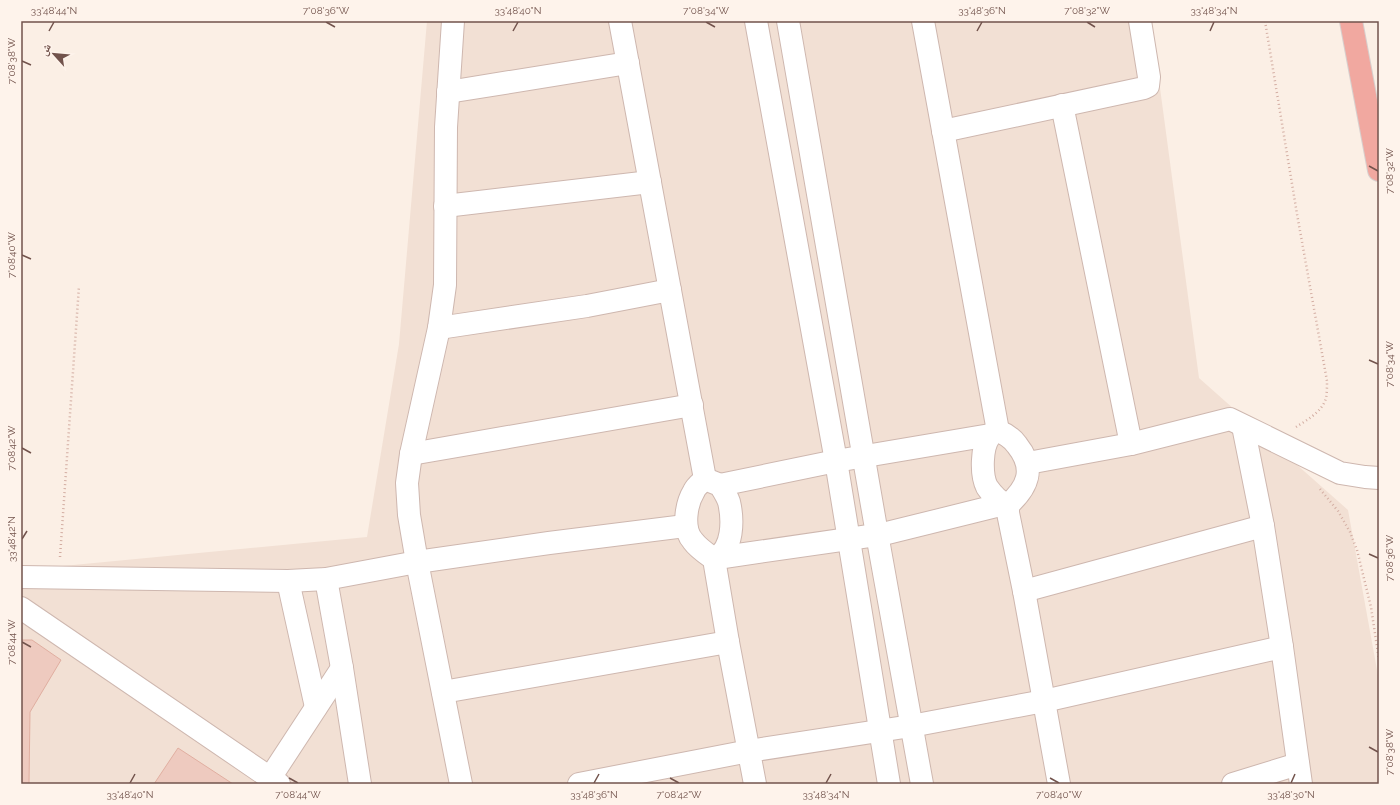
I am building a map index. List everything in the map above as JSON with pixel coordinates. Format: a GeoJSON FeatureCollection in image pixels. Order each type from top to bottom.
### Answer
{"type":"FeatureCollection","features":[{"type":"Feature","properties":{"kind":"highway"},"geometry":{"type":"LineString","coordinates":[[1351,21],[1379,170]]}},
{"type":"Feature","properties":{"kind":"street"},"geometry":{"type":"LineString","coordinates":[[453,21],[446,127],[445,285],[439,328],[411,454],[407,483],[408,515],[461,784]]}},
{"type":"Feature","properties":{"kind":"street"},"geometry":{"type":"LineString","coordinates":[[620,21],[692,405],[712,482],[728,500],[731,515],[732,531],[727,546],[716,559],[728,642],[755,784]]}},
{"type":"Feature","properties":{"kind":"street"},"geometry":{"type":"LineString","coordinates":[[756,21],[836,461],[879,731],[889,784]]}},
{"type":"Feature","properties":{"kind":"street"},"geometry":{"type":"LineString","coordinates":[[788,21],[922,784]]}},
{"type":"Feature","properties":{"kind":"street"},"geometry":{"type":"LineString","coordinates":[[923,21],[994,433],[986,444],[983,458],[984,473],[987,486],[996,498],[1006,505],[1008,513],[1024,591],[1059,784]]}},
{"type":"Feature","properties":{"kind":"street"},"geometry":{"type":"LineString","coordinates":[[943,131],[1138,90],[1148,86],[1149,77],[1140,21]]}},
{"type":"Feature","properties":{"kind":"street"},"geometry":{"type":"LineString","coordinates":[[448,92],[628,62]]}},
{"type":"Feature","properties":{"kind":"street"},"geometry":{"type":"LineString","coordinates":[[1062,105],[1131,444]]}},
{"type":"Feature","properties":{"kind":"street"},"geometry":{"type":"LineString","coordinates":[[445,206],[650,182]]}},
{"type":"Feature","properties":{"kind":"street"},"geometry":{"type":"LineString","coordinates":[[439,328],[587,306],[670,290]]}},
{"type":"Feature","properties":{"kind":"street"},"geometry":{"type":"LineString","coordinates":[[411,454],[692,405]]}},
{"type":"Feature","properties":{"kind":"street"},"geometry":{"type":"LineString","coordinates":[[1028,463],[1131,444],[1230,419],[1276,443],[1340,473],[1379,478]]}},
{"type":"Feature","properties":{"kind":"street"},"geometry":{"type":"LineString","coordinates":[[1233,784],[1299,774],[1264,526],[1243,426]]}},
{"type":"Feature","properties":{"kind":"street"},"geometry":{"type":"LineString","coordinates":[[994,433],[1006,434],[1023,452],[1028,463],[1028,472],[1025,483],[1017,497],[1006,505],[883,534],[848,540],[716,559],[704,552],[692,540],[685,526],[688,508],[694,490],[712,482],[864,456],[994,433]]}},
{"type":"Feature","properties":{"kind":"street"},"geometry":{"type":"LineString","coordinates":[[21,577],[288,581],[326,579],[417,562],[549,543],[685,526]]}},
{"type":"Feature","properties":{"kind":"street"},"geometry":{"type":"LineString","coordinates":[[1024,591],[1264,526]]}},
{"type":"Feature","properties":{"kind":"street"},"geometry":{"type":"LineString","coordinates":[[326,579],[342,668],[360,784]]}},
{"type":"Feature","properties":{"kind":"street"},"geometry":{"type":"LineString","coordinates":[[288,581],[316,707]]}},
{"type":"Feature","properties":{"kind":"street"},"geometry":{"type":"LineString","coordinates":[[21,608],[274,781],[316,707],[342,668]]}},
{"type":"Feature","properties":{"kind":"street"},"geometry":{"type":"LineString","coordinates":[[443,692],[728,642]]}},
{"type":"Feature","properties":{"kind":"street"},"geometry":{"type":"LineString","coordinates":[[579,784],[749,751],[911,726],[1044,702],[1282,647]]}},
{"type":"Feature","properties":{"kind":"path"},"geometry":{"type":"LineString","coordinates":[[1265,21],[1297,214],[1327,381],[1326,398],[1321,408],[1276,443]]}},
{"type":"Feature","properties":{"kind":"path"},"geometry":{"type":"LineString","coordinates":[[58,577],[79,286]]}},
{"type":"Feature","properties":{"kind":"path"},"geometry":{"type":"LineString","coordinates":[[1314,484],[1338,511],[1350,532],[1357,550],[1370,608],[1379,660]]}},
{"type":"Feature","properties":{"kind":"shaded area"},"geometry":{"type":"Polygon","coordinates":[[[427,21],[1151,21],[1199,378],[1348,510],[1379,681],[1379,784],[21,784],[21,570],[367,537],[399,344],[427,21]]]}},
{"type":"Feature","properties":{"kind":"building"},"geometry":{"type":"Polygon","coordinates":[[[21,640],[32,640],[61,660],[30,712],[29,784],[21,784],[21,640]]]}},
{"type":"Feature","properties":{"kind":"building"},"geometry":{"type":"Polygon","coordinates":[[[178,748],[233,784],[154,784],[178,748]]]}}]}
